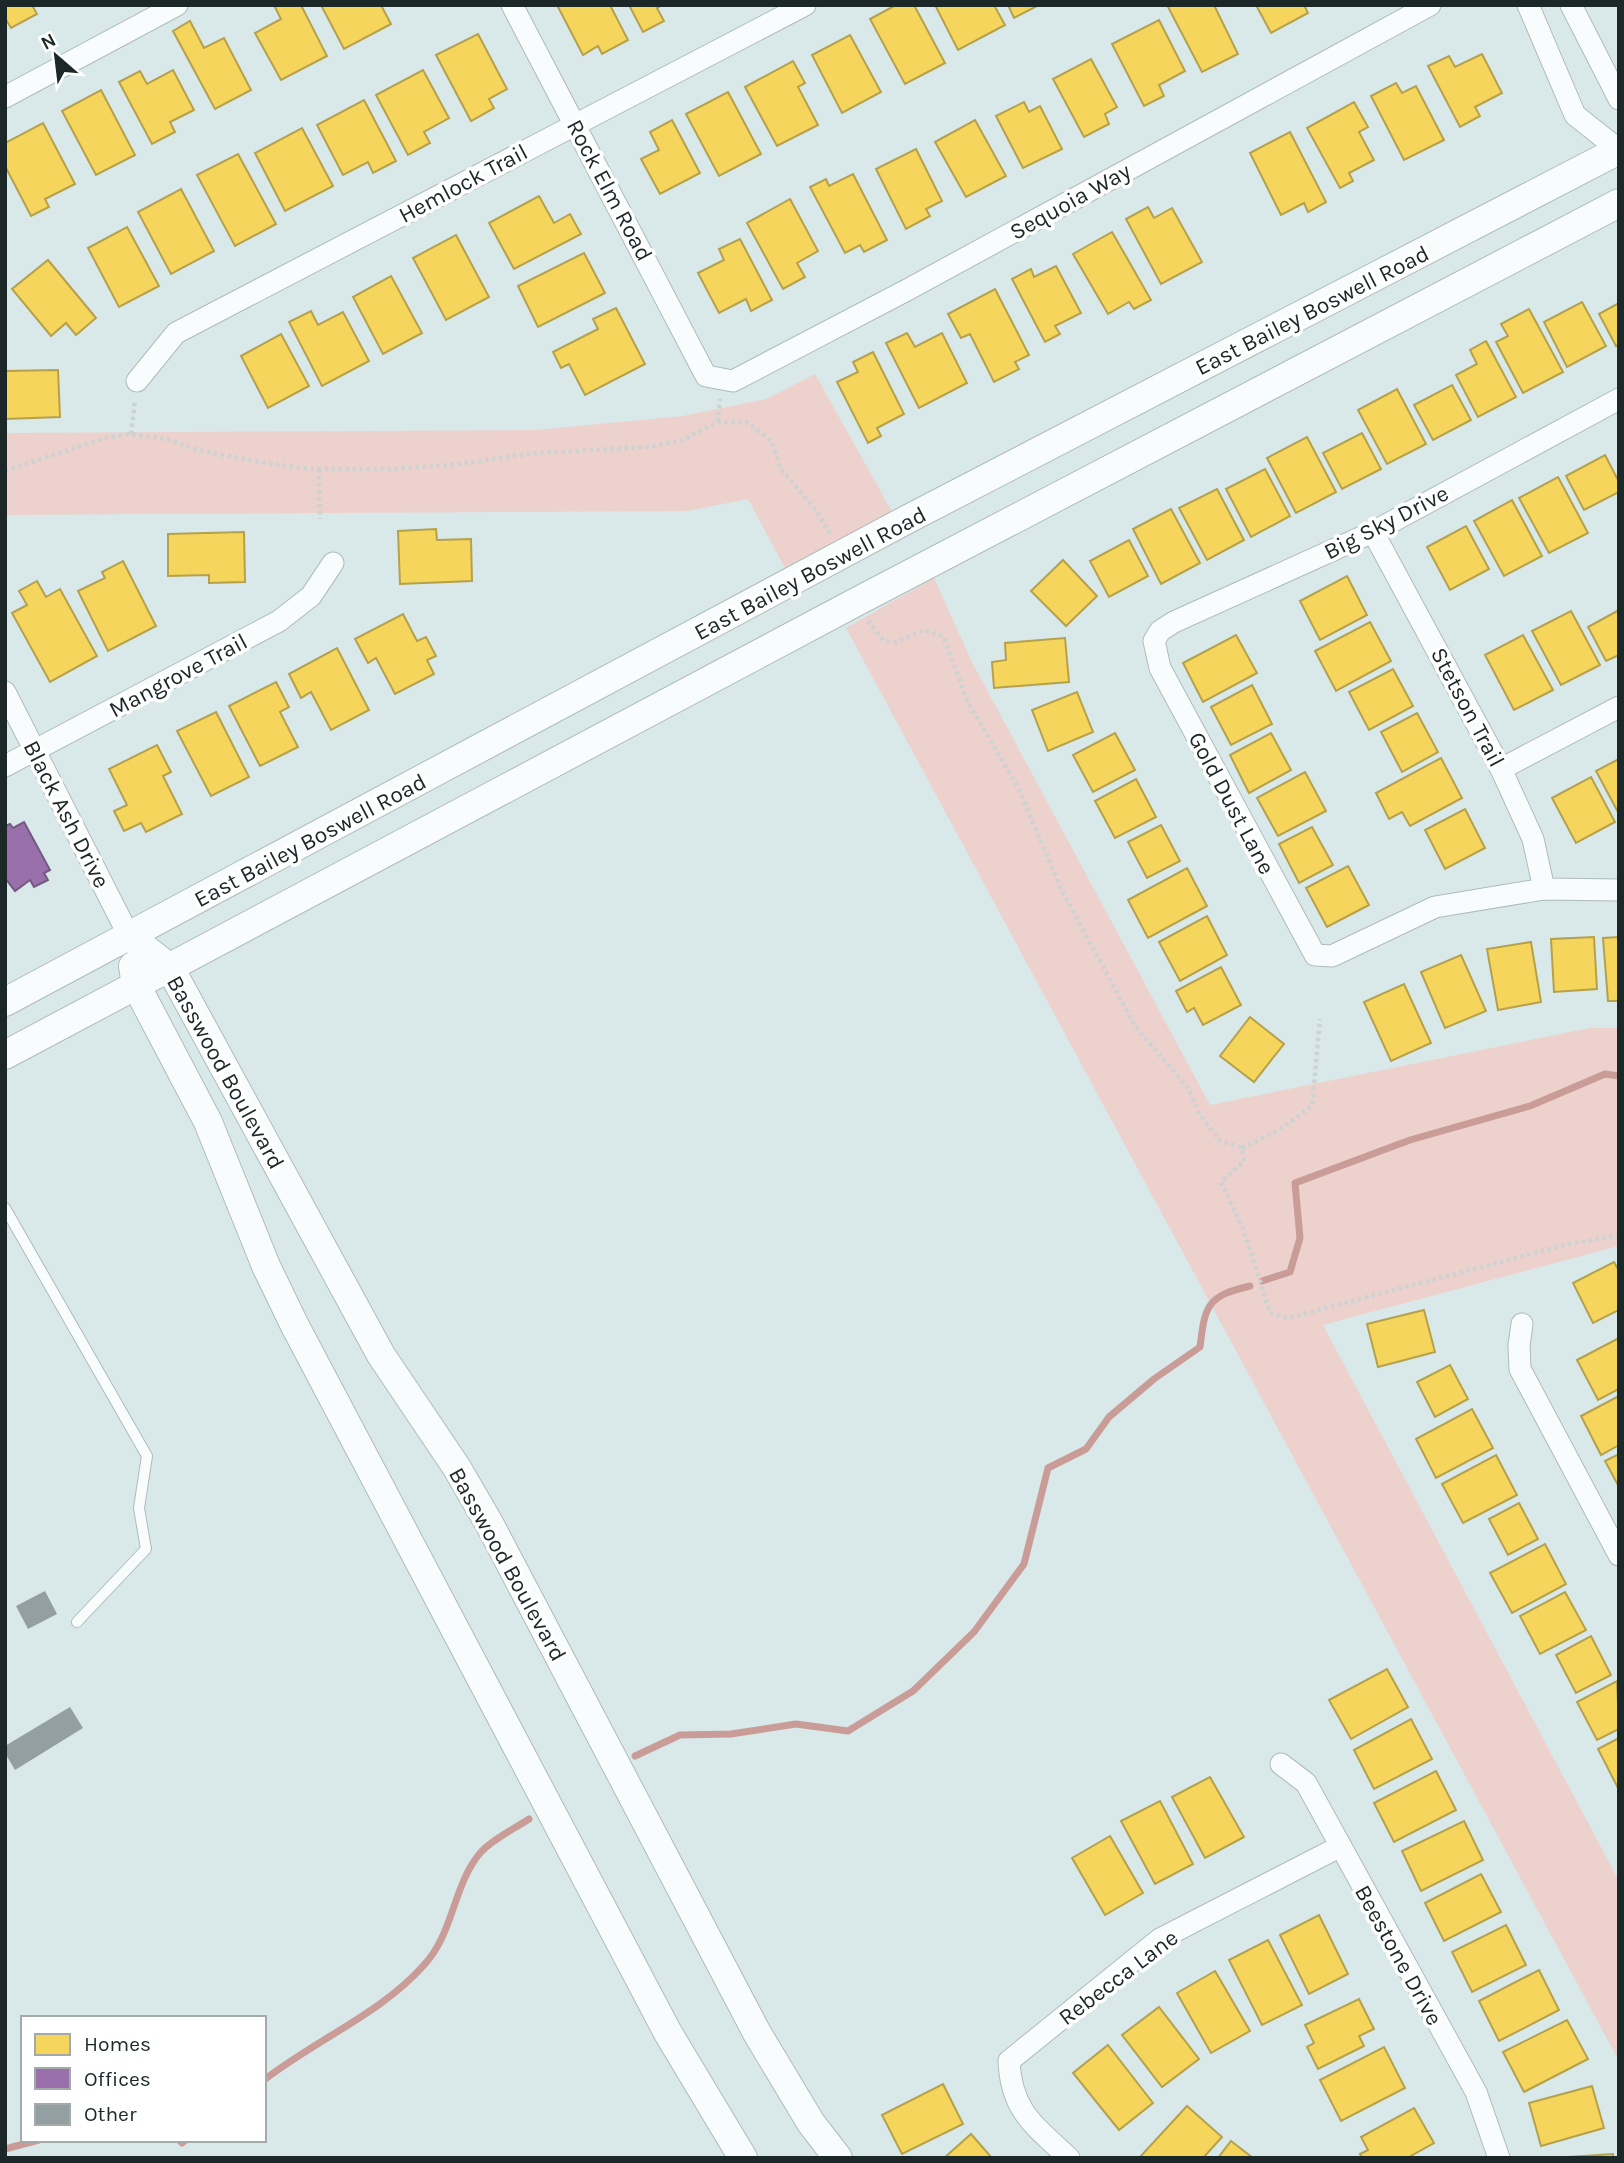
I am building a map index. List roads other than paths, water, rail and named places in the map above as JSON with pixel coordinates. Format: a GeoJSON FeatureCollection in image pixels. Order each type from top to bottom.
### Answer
{"type":"FeatureCollection","features":[{"type":"Feature","properties":{"kind":"main road","name":"East Bailey Boswell Road"},"geometry":{"type":"LineString","coordinates":[[5,1002],[921,513],[1619,150]]}},
{"type":"Feature","properties":{"kind":"main road","name":"East Bailey Boswell Road"},"geometry":{"type":"LineString","coordinates":[[5,1055],[870,594],[1619,203]]}},
{"type":"Feature","properties":{"kind":"main road","name":"Basswood Boulevard"},"geometry":{"type":"LineString","coordinates":[[129,936],[170,968],[371,1339],[485,1515],[757,2033],[811,2123],[838,2158]]}},
{"type":"Feature","properties":{"kind":"main road","name":"Basswood Boulevard"},"geometry":{"type":"LineString","coordinates":[[129,936],[136,985],[208,1122],[266,1266],[300,1336],[668,2033],[743,2158]]}},
{"type":"Feature","properties":{"kind":"street"},"geometry":{"type":"LineString","coordinates":[[5,97],[177,5]]}},
{"type":"Feature","properties":{"kind":"street","name":"Rock Elm Road"},"geometry":{"type":"LineString","coordinates":[[512,5],[706,376]]}},
{"type":"Feature","properties":{"kind":"street","name":"Hemlock Trail"},"geometry":{"type":"LineString","coordinates":[[137,381],[176,333],[805,5]]}},
{"type":"Feature","properties":{"kind":"street","name":"Sequoia Way"},"geometry":{"type":"LineString","coordinates":[[706,376],[733,381],[907,290],[1430,5]]}},
{"type":"Feature","properties":{"kind":"street"},"geometry":{"type":"LineString","coordinates":[[1528,5],[1575,115],[1619,150]]}},
{"type":"Feature","properties":{"kind":"street"},"geometry":{"type":"LineString","coordinates":[[1571,5],[1619,99]]}},
{"type":"Feature","properties":{"kind":"street","name":"Big Sky Drive"},"geometry":{"type":"LineString","coordinates":[[1154,641],[1160,631],[1174,622],[1373,532],[1619,398]]}},
{"type":"Feature","properties":{"kind":"street","name":"Stetson Trail"},"geometry":{"type":"LineString","coordinates":[[1373,532],[1501,769],[1533,839],[1544,889]]}},
{"type":"Feature","properties":{"kind":"street","name":"Mangrove Trail"},"geometry":{"type":"LineString","coordinates":[[5,766],[279,621],[311,596],[333,563]]}},
{"type":"Feature","properties":{"kind":"street","name":"Gold Dust Lane"},"geometry":{"type":"LineString","coordinates":[[1154,641],[1160,668],[1310,949],[1321,958],[1332,956],[1434,907],[1544,889]]}},
{"type":"Feature","properties":{"kind":"street","name":"Black Ash Drive"},"geometry":{"type":"LineString","coordinates":[[5,692],[129,936]]}},
{"type":"Feature","properties":{"kind":"street"},"geometry":{"type":"LineString","coordinates":[[1501,769],[1619,707]]}},
{"type":"Feature","properties":{"kind":"street"},"geometry":{"type":"LineString","coordinates":[[1544,889],[1619,890]]}},
{"type":"Feature","properties":{"kind":"street"},"geometry":{"type":"LineString","coordinates":[[1522,1324],[1520,1369],[1619,1555]]}},
{"type":"Feature","properties":{"kind":"street","name":"Beestone Drive"},"geometry":{"type":"LineString","coordinates":[[1281,1764],[1306,1783],[1476,2092],[1499,2158]]}},
{"type":"Feature","properties":{"kind":"street","name":"Rebecca Lane"},"geometry":{"type":"LineString","coordinates":[[1069,2158],[1031,2122],[1010,2088],[1009,2061],[1160,1939],[1339,1847]]}},
{"type":"Feature","properties":{"kind":"lane"},"geometry":{"type":"LineString","coordinates":[[5,1209],[147,1456],[139,1508],[146,1549],[77,1622]]}},
{"type":"Feature","properties":{"kind":"waterway"},"geometry":{"type":"LineString","coordinates":[[1262,1281],[1290,1272],[1300,1238],[1295,1183],[1410,1140],[1530,1106],[1605,1074],[1619,1076]]}},
{"type":"Feature","properties":{"kind":"waterway"},"geometry":{"type":"LineString","coordinates":[[635,1756],[680,1735],[731,1734],[796,1724],[848,1731],[913,1691],[974,1632],[1024,1564],[1048,1468],[1086,1449],[1109,1417],[1154,1379],[1200,1347],[1204,1321],[1211,1304],[1225,1294],[1250,1286]]}},
{"type":"Feature","properties":{"kind":"waterway"},"geometry":{"type":"LineString","coordinates":[[266,2079],[369,2012],[407,1982],[424,1965],[442,1938],[464,1879],[481,1852],[529,1819]]}},
{"type":"Feature","properties":{"kind":"waterway"},"geometry":{"type":"LineString","coordinates":[[5,2149],[31,2142]]}}]}
